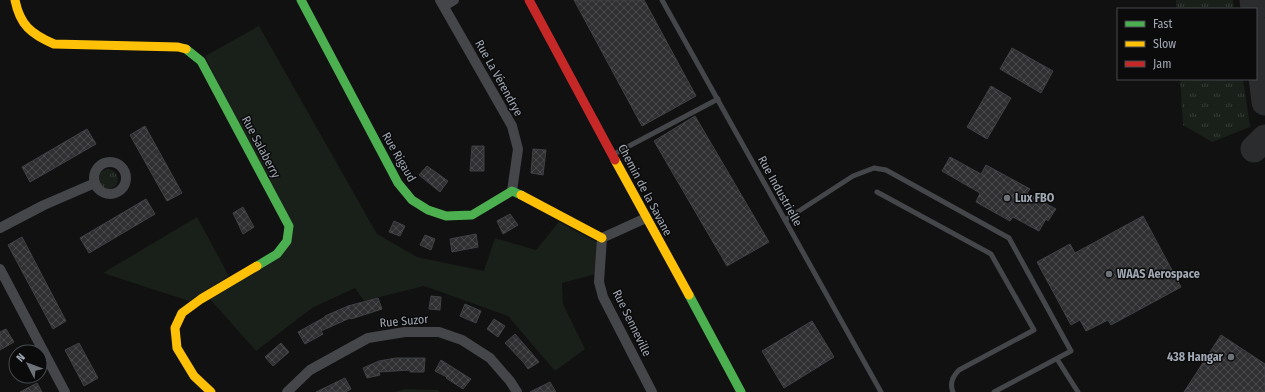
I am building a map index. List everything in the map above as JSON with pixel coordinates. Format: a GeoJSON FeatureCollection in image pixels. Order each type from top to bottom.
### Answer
{"type":"FeatureCollection","features":[{"type":"Feature","properties":{"kind":"street","name":"Rue Salaberry"},"geometry":{"type":"LineString","coordinates":[[15,0],[17,11],[25,26],[36,37],[54,44],[178,47],[188,49],[201,61],[289,226],[287,241],[278,254],[201,299],[182,313],[175,328],[177,348],[194,376],[211,392]]}},
{"type":"Feature","properties":{"kind":"street","name":"Rue Rigaud"},"geometry":{"type":"LineString","coordinates":[[301,0],[398,183],[412,200],[428,210],[446,216],[472,215],[512,190]]}},
{"type":"Feature","properties":{"kind":"street","name":"Rue La Vérendrye"},"geometry":{"type":"LineString","coordinates":[[454,0],[442,3],[512,126],[518,149],[512,190]]}},
{"type":"Feature","properties":{"kind":"street","name":"Chemin de la Savane"},"geometry":{"type":"LineString","coordinates":[[532,1],[646,218],[741,392]]}},
{"type":"Feature","properties":{"kind":"street"},"geometry":{"type":"LineString","coordinates":[[0,228],[44,205],[95,182]]}},
{"type":"Feature","properties":{"kind":"street"},"geometry":{"type":"LineString","coordinates":[[512,190],[602,238],[646,218]]}},
{"type":"Feature","properties":{"kind":"street","name":"Rue Senneville"},"geometry":{"type":"LineString","coordinates":[[602,238],[599,282],[603,296],[652,392]]}},
{"type":"Feature","properties":{"kind":"street"},"geometry":{"type":"LineString","coordinates":[[0,269],[65,392]]}},
{"type":"Feature","properties":{"kind":"street","name":"Rue Suzor"},"geometry":{"type":"LineString","coordinates":[[287,392],[310,370],[368,338],[405,332],[439,332],[462,340],[490,358],[510,380],[517,392]]}},
{"type":"Feature","properties":{"kind":"lane","name":"Rue Industrielle"},"geometry":{"type":"LineString","coordinates":[[662,0],[881,392]]}},
{"type":"Feature","properties":{"kind":"lane"},"geometry":{"type":"LineString","coordinates":[[613,155],[718,99]]}},
{"type":"Feature","properties":{"kind":"lane"},"geometry":{"type":"LineString","coordinates":[[785,220],[853,176],[874,168],[886,170],[1009,238],[1070,351],[994,392]]}},
{"type":"Feature","properties":{"kind":"lane"},"geometry":{"type":"LineString","coordinates":[[877,192],[991,254],[1034,330],[959,370],[952,381],[951,388],[953,392]]}},
{"type":"Feature","properties":{"kind":"lane"},"geometry":{"type":"LineString","coordinates":[[1057,359],[1078,392]]}},
{"type":"Feature","properties":{"kind":"green space"},"geometry":{"type":"Polygon","coordinates":[[[1176,0],[1233,0],[1234,8],[1176,8],[1176,0]]]}},
{"type":"Feature","properties":{"kind":"green space"},"geometry":{"type":"Polygon","coordinates":[[[259,26],[377,234],[417,257],[484,271],[495,238],[536,250],[559,222],[602,245],[596,274],[562,283],[563,304],[585,349],[555,371],[508,316],[424,286],[364,301],[355,288],[312,308],[256,351],[209,298],[292,239],[205,56],[259,26]]]}},
{"type":"Feature","properties":{"kind":"green space"},"geometry":{"type":"Polygon","coordinates":[[[1180,80],[1243,80],[1250,127],[1212,142],[1183,125],[1180,80]]]}},
{"type":"Feature","properties":{"kind":"green space"},"geometry":{"type":"Polygon","coordinates":[[[108,169],[115,172],[118,179],[115,186],[108,189],[101,186],[98,179],[101,172],[108,169]]]}},
{"type":"Feature","properties":{"kind":"green space"},"geometry":{"type":"Polygon","coordinates":[[[197,217],[229,276],[189,301],[103,273],[197,217]]]}},
{"type":"Feature","properties":{"kind":"green space"},"geometry":{"type":"Polygon","coordinates":[[[405,389],[438,390],[440,392],[394,392],[405,389]]]}},
{"type":"Feature","properties":{"kind":"building"},"geometry":{"type":"Polygon","coordinates":[[[574,0],[644,0],[696,96],[642,126],[574,0]]]}},
{"type":"Feature","properties":{"kind":"building"},"geometry":{"type":"Polygon","coordinates":[[[1012,48],[1053,71],[1041,93],[1000,69],[1012,48]]]}},
{"type":"Feature","properties":{"kind":"building"},"geometry":{"type":"Polygon","coordinates":[[[991,86],[1011,98],[987,139],[967,127],[991,86]]]}},
{"type":"Feature","properties":{"kind":"building"},"geometry":{"type":"Polygon","coordinates":[[[695,116],[769,242],[727,266],[654,141],[695,116]]]}},
{"type":"Feature","properties":{"kind":"building"},"geometry":{"type":"Polygon","coordinates":[[[145,126],[182,193],[167,201],[130,135],[145,126]]]}},
{"type":"Feature","properties":{"kind":"building"},"geometry":{"type":"Polygon","coordinates":[[[87,129],[96,144],[30,182],[22,167],[87,129]]]}},
{"type":"Feature","properties":{"kind":"building"},"geometry":{"type":"Polygon","coordinates":[[[472,146],[484,146],[484,171],[470,171],[472,146]]]}},
{"type":"Feature","properties":{"kind":"building"},"geometry":{"type":"Polygon","coordinates":[[[533,149],[546,150],[543,175],[531,173],[533,149]]]}},
{"type":"Feature","properties":{"kind":"building","name":"Lux FBO"},"geometry":{"type":"Polygon","coordinates":[[[950,157],[981,174],[986,165],[1030,189],[1027,193],[1056,209],[1048,221],[1046,219],[1039,231],[1013,217],[1010,221],[976,202],[980,193],[942,171],[950,157]]]}},
{"type":"Feature","properties":{"kind":"building"},"geometry":{"type":"Polygon","coordinates":[[[427,166],[448,181],[440,192],[419,175],[427,166]]]}},
{"type":"Feature","properties":{"kind":"building"},"geometry":{"type":"Polygon","coordinates":[[[146,199],[155,214],[89,253],[80,238],[146,199]]]}},
{"type":"Feature","properties":{"kind":"building"},"geometry":{"type":"Polygon","coordinates":[[[243,207],[254,227],[243,234],[233,213],[243,207]]]}},
{"type":"Feature","properties":{"kind":"building"},"geometry":{"type":"Polygon","coordinates":[[[510,214],[518,225],[503,234],[497,221],[510,214]]]}},
{"type":"Feature","properties":{"kind":"building","name":"WAAS Aerospace"},"geometry":{"type":"Polygon","coordinates":[[[1143,216],[1181,287],[1111,325],[1108,320],[1086,331],[1080,320],[1071,325],[1037,262],[1070,244],[1075,253],[1143,216]]]}},
{"type":"Feature","properties":{"kind":"building"},"geometry":{"type":"Polygon","coordinates":[[[394,221],[405,226],[400,236],[389,232],[394,221]]]}},
{"type":"Feature","properties":{"kind":"building"},"geometry":{"type":"Polygon","coordinates":[[[476,234],[478,247],[452,252],[450,239],[476,234]]]}},
{"type":"Feature","properties":{"kind":"building"},"geometry":{"type":"Polygon","coordinates":[[[425,235],[435,239],[431,250],[420,245],[425,235]]]}},
{"type":"Feature","properties":{"kind":"building"},"geometry":{"type":"Polygon","coordinates":[[[22,237],[66,321],[53,329],[8,245],[22,237]]]}},
{"type":"Feature","properties":{"kind":"building"},"geometry":{"type":"Polygon","coordinates":[[[431,296],[441,297],[440,310],[429,309],[431,296]]]}},
{"type":"Feature","properties":{"kind":"building"},"geometry":{"type":"Polygon","coordinates":[[[378,298],[382,309],[351,319],[350,318],[321,331],[323,334],[305,344],[298,332],[325,316],[348,306],[378,298]]]}},
{"type":"Feature","properties":{"kind":"building"},"geometry":{"type":"Polygon","coordinates":[[[465,304],[481,311],[476,323],[460,316],[465,304]]]}},
{"type":"Feature","properties":{"kind":"building"},"geometry":{"type":"Polygon","coordinates":[[[494,319],[505,326],[498,337],[487,329],[494,319]]]}},
{"type":"Feature","properties":{"kind":"building"},"geometry":{"type":"Polygon","coordinates":[[[812,321],[834,357],[784,388],[762,351],[812,321]]]}},
{"type":"Feature","properties":{"kind":"building"},"geometry":{"type":"Polygon","coordinates":[[[6,329],[14,342],[8,344],[0,350],[0,332],[6,329]]]}},
{"type":"Feature","properties":{"kind":"building"},"geometry":{"type":"Polygon","coordinates":[[[515,334],[539,362],[528,369],[505,343],[515,334]]]}},
{"type":"Feature","properties":{"kind":"building","name":"438 Hangar"},"geometry":{"type":"Polygon","coordinates":[[[1221,335],[1265,364],[1265,392],[1184,392],[1221,335]]]}},
{"type":"Feature","properties":{"kind":"building"},"geometry":{"type":"Polygon","coordinates":[[[79,343],[98,378],[84,386],[65,350],[79,343]]]}},
{"type":"Feature","properties":{"kind":"building"},"geometry":{"type":"Polygon","coordinates":[[[281,343],[289,352],[273,366],[265,357],[281,343]]]}},
{"type":"Feature","properties":{"kind":"building"},"geometry":{"type":"Polygon","coordinates":[[[396,358],[425,358],[424,372],[410,372],[410,370],[379,372],[380,375],[367,378],[363,368],[379,361],[396,358]]]}},
{"type":"Feature","properties":{"kind":"building"},"geometry":{"type":"Polygon","coordinates":[[[441,360],[471,379],[463,389],[446,378],[447,377],[435,371],[441,360]]]}},
{"type":"Feature","properties":{"kind":"building"},"geometry":{"type":"Polygon","coordinates":[[[345,378],[351,389],[346,392],[316,392],[345,378]]]}},
{"type":"Feature","properties":{"kind":"building"},"geometry":{"type":"Polygon","coordinates":[[[550,382],[556,392],[530,392],[550,382]]]}},
{"type":"Feature","properties":{"kind":"building"},"geometry":{"type":"Polygon","coordinates":[[[38,384],[42,392],[20,392],[38,384]]]}},
{"type":"Feature","properties":{"kind":"taxiway"},"geometry":{"type":"LineString","coordinates":[[1253,0],[1254,8]]}},
{"type":"Feature","properties":{"kind":"taxiway"},"geometry":{"type":"LineString","coordinates":[[1257,36],[1265,102]]}},
{"type":"Feature","properties":{"kind":"taxiway"},"geometry":{"type":"LineString","coordinates":[[1254,149],[1265,138]]}},
{"type":"Feature","properties":{"kind":"traffic: fast"},"geometry":{"type":"LineString","coordinates":[[301,0],[398,183],[412,200],[428,210],[446,216],[472,215],[512,191],[521,195]]}},
{"type":"Feature","properties":{"kind":"traffic: fast"},"geometry":{"type":"LineString","coordinates":[[186,49],[201,61],[289,226],[287,241],[277,254],[257,266]]}},
{"type":"Feature","properties":{"kind":"traffic: fast"},"geometry":{"type":"LineString","coordinates":[[689,295],[741,392]]}},
{"type":"Feature","properties":{"kind":"traffic: slow"},"geometry":{"type":"LineString","coordinates":[[15,0],[20,16],[28,28],[54,44],[178,47],[186,49]]}},
{"type":"Feature","properties":{"kind":"traffic: slow"},"geometry":{"type":"LineString","coordinates":[[615,160],[689,295]]}},
{"type":"Feature","properties":{"kind":"traffic: slow"},"geometry":{"type":"LineString","coordinates":[[521,195],[602,238]]}},
{"type":"Feature","properties":{"kind":"traffic: slow"},"geometry":{"type":"LineString","coordinates":[[211,392],[194,376],[177,348],[175,328],[182,313],[201,299],[257,266]]}},
{"type":"Feature","properties":{"kind":"traffic: jam"},"geometry":{"type":"LineString","coordinates":[[529,0],[615,160]]}},
{"type":"Feature","properties":{"kind":"place","name":"Lux FBO"},"geometry":{"type":"Point","coordinates":[1007,198]}},
{"type":"Feature","properties":{"kind":"place","name":"WAAS Aerospace"},"geometry":{"type":"Point","coordinates":[1109,274]}},
{"type":"Feature","properties":{"kind":"place","name":"438 Hangar"},"geometry":{"type":"Point","coordinates":[1231,357]}}]}
